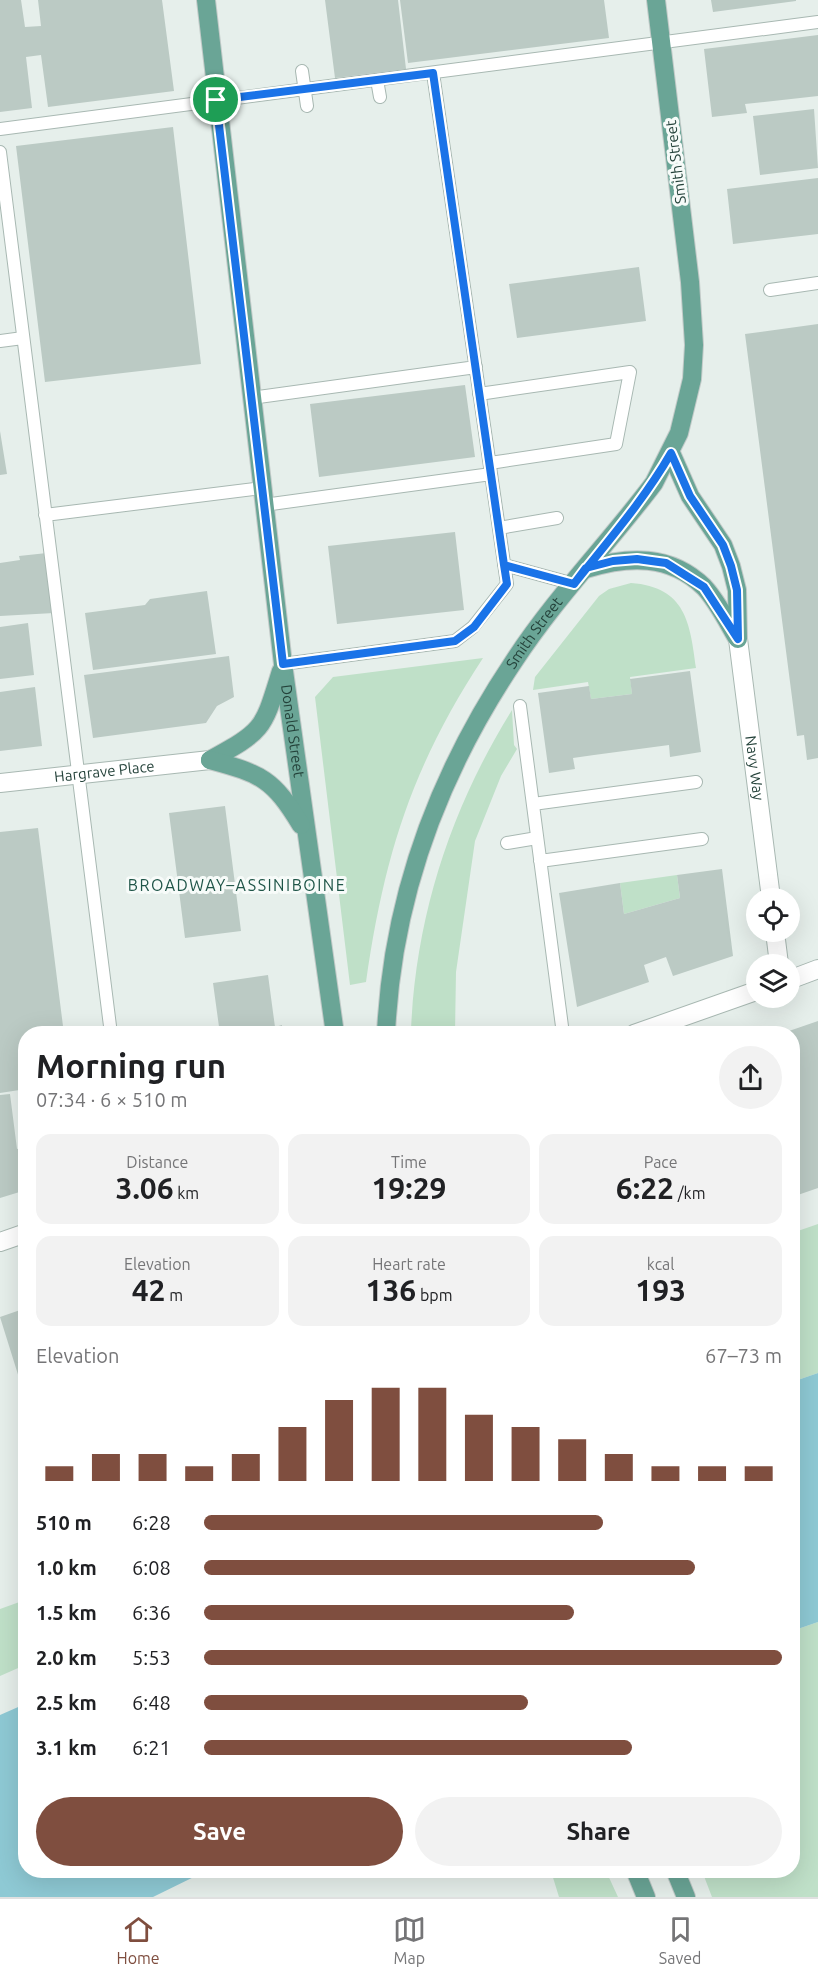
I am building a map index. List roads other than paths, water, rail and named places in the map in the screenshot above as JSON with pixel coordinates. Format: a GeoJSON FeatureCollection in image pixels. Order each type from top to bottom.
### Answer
{"type":"FeatureCollection","features":[{"type":"Feature","properties":{"kind":"main road","name":"Donald Street"},"geometry":{"type":"LineString","coordinates":[[206,0],[283,664],[334,1026]]}},
{"type":"Feature","properties":{"kind":"main road","name":"Smith Street"},"geometry":{"type":"LineString","coordinates":[[386,1026],[387,1007],[408,889],[440,791],[465,740],[514,660],[654,483],[671,453],[686,409],[694,345],[690,273],[656,0]]}},
{"type":"Feature","properties":{"kind":"main road"},"geometry":{"type":"LineString","coordinates":[[671,453],[690,496],[723,545],[731,566],[737,590],[738,639]]}},
{"type":"Feature","properties":{"kind":"main road"},"geometry":{"type":"LineString","coordinates":[[586,568],[625,559],[647,559],[666,563],[704,587],[738,639]]}},
{"type":"Feature","properties":{"kind":"main road"},"geometry":{"type":"LineString","coordinates":[[210,760],[238,745],[264,724],[283,664]]}},
{"type":"Feature","properties":{"kind":"main road"},"geometry":{"type":"LineString","coordinates":[[210,760],[248,770],[274,786],[305,833]]}},
{"type":"Feature","properties":{"kind":"main road"},"geometry":{"type":"LineString","coordinates":[[638,1878],[646,1897]]}},
{"type":"Feature","properties":{"kind":"main road"},"geometry":{"type":"LineString","coordinates":[[678,1878],[686,1897]]}},
{"type":"Feature","properties":{"kind":"street","name":"Navy Way"},"geometry":{"type":"LineString","coordinates":[[738,639],[770,888]]}},
{"type":"Feature","properties":{"kind":"street","name":"Hargrave Place"},"geometry":{"type":"LineString","coordinates":[[0,783],[210,760]]}},
{"type":"Feature","properties":{"kind":"street"},"geometry":{"type":"LineString","coordinates":[[800,976],[818,969]]}},
{"type":"Feature","properties":{"kind":"street"},"geometry":{"type":"LineString","coordinates":[[657,1026],[746,995]]}},
{"type":"Feature","properties":{"kind":"street"},"geometry":{"type":"LineString","coordinates":[[0,1242],[18,1236]]}},
{"type":"Feature","properties":{"kind":"lane"},"geometry":{"type":"LineString","coordinates":[[0,129],[818,22]]}},
{"type":"Feature","properties":{"kind":"lane"},"geometry":{"type":"LineString","coordinates":[[302,71],[307,106]]}},
{"type":"Feature","properties":{"kind":"lane"},"geometry":{"type":"LineString","coordinates":[[283,664],[455,641],[474,627],[507,584],[433,73]]}},
{"type":"Feature","properties":{"kind":"lane"},"geometry":{"type":"LineString","coordinates":[[377,80],[380,97]]}},
{"type":"Feature","properties":{"kind":"lane"},"geometry":{"type":"LineString","coordinates":[[0,152],[6,243],[23,338],[110,1026]]}},
{"type":"Feature","properties":{"kind":"lane"},"geometry":{"type":"LineString","coordinates":[[770,290],[818,284]]}},
{"type":"Feature","properties":{"kind":"lane"},"geometry":{"type":"LineString","coordinates":[[0,341],[23,338]]}},
{"type":"Feature","properties":{"kind":"lane"},"geometry":{"type":"LineString","coordinates":[[251,398],[476,367]]}},
{"type":"Feature","properties":{"kind":"lane"},"geometry":{"type":"LineString","coordinates":[[45,515],[263,496],[490,468],[616,444],[630,372],[479,394]]}},
{"type":"Feature","properties":{"kind":"lane"},"geometry":{"type":"LineString","coordinates":[[499,528],[557,518]]}},
{"type":"Feature","properties":{"kind":"lane"},"geometry":{"type":"LineString","coordinates":[[504,565],[574,584]]}},
{"type":"Feature","properties":{"kind":"lane"},"geometry":{"type":"LineString","coordinates":[[520,706],[562,1026]]}},
{"type":"Feature","properties":{"kind":"lane"},"geometry":{"type":"LineString","coordinates":[[533,804],[696,782]]}},
{"type":"Feature","properties":{"kind":"lane"},"geometry":{"type":"LineString","coordinates":[[507,843],[537,838]]}},
{"type":"Feature","properties":{"kind":"lane"},"geometry":{"type":"LineString","coordinates":[[540,861],[702,839]]}},
{"type":"Feature","properties":{"kind":"water"},"geometry":{"type":"Polygon","coordinates":[[[818,1373],[818,1622],[800,1628],[800,1379],[818,1373]]]}},
{"type":"Feature","properties":{"kind":"water"},"geometry":{"type":"Polygon","coordinates":[[[18,1707],[18,1878],[192,1878],[153,1897],[0,1897],[0,1715],[18,1707]]]}},
{"type":"Feature","properties":{"kind":"district","name":"BROADWAY–ASSINIBOINE"},"geometry":{"type":"Point","coordinates":[237,885]}}]}
